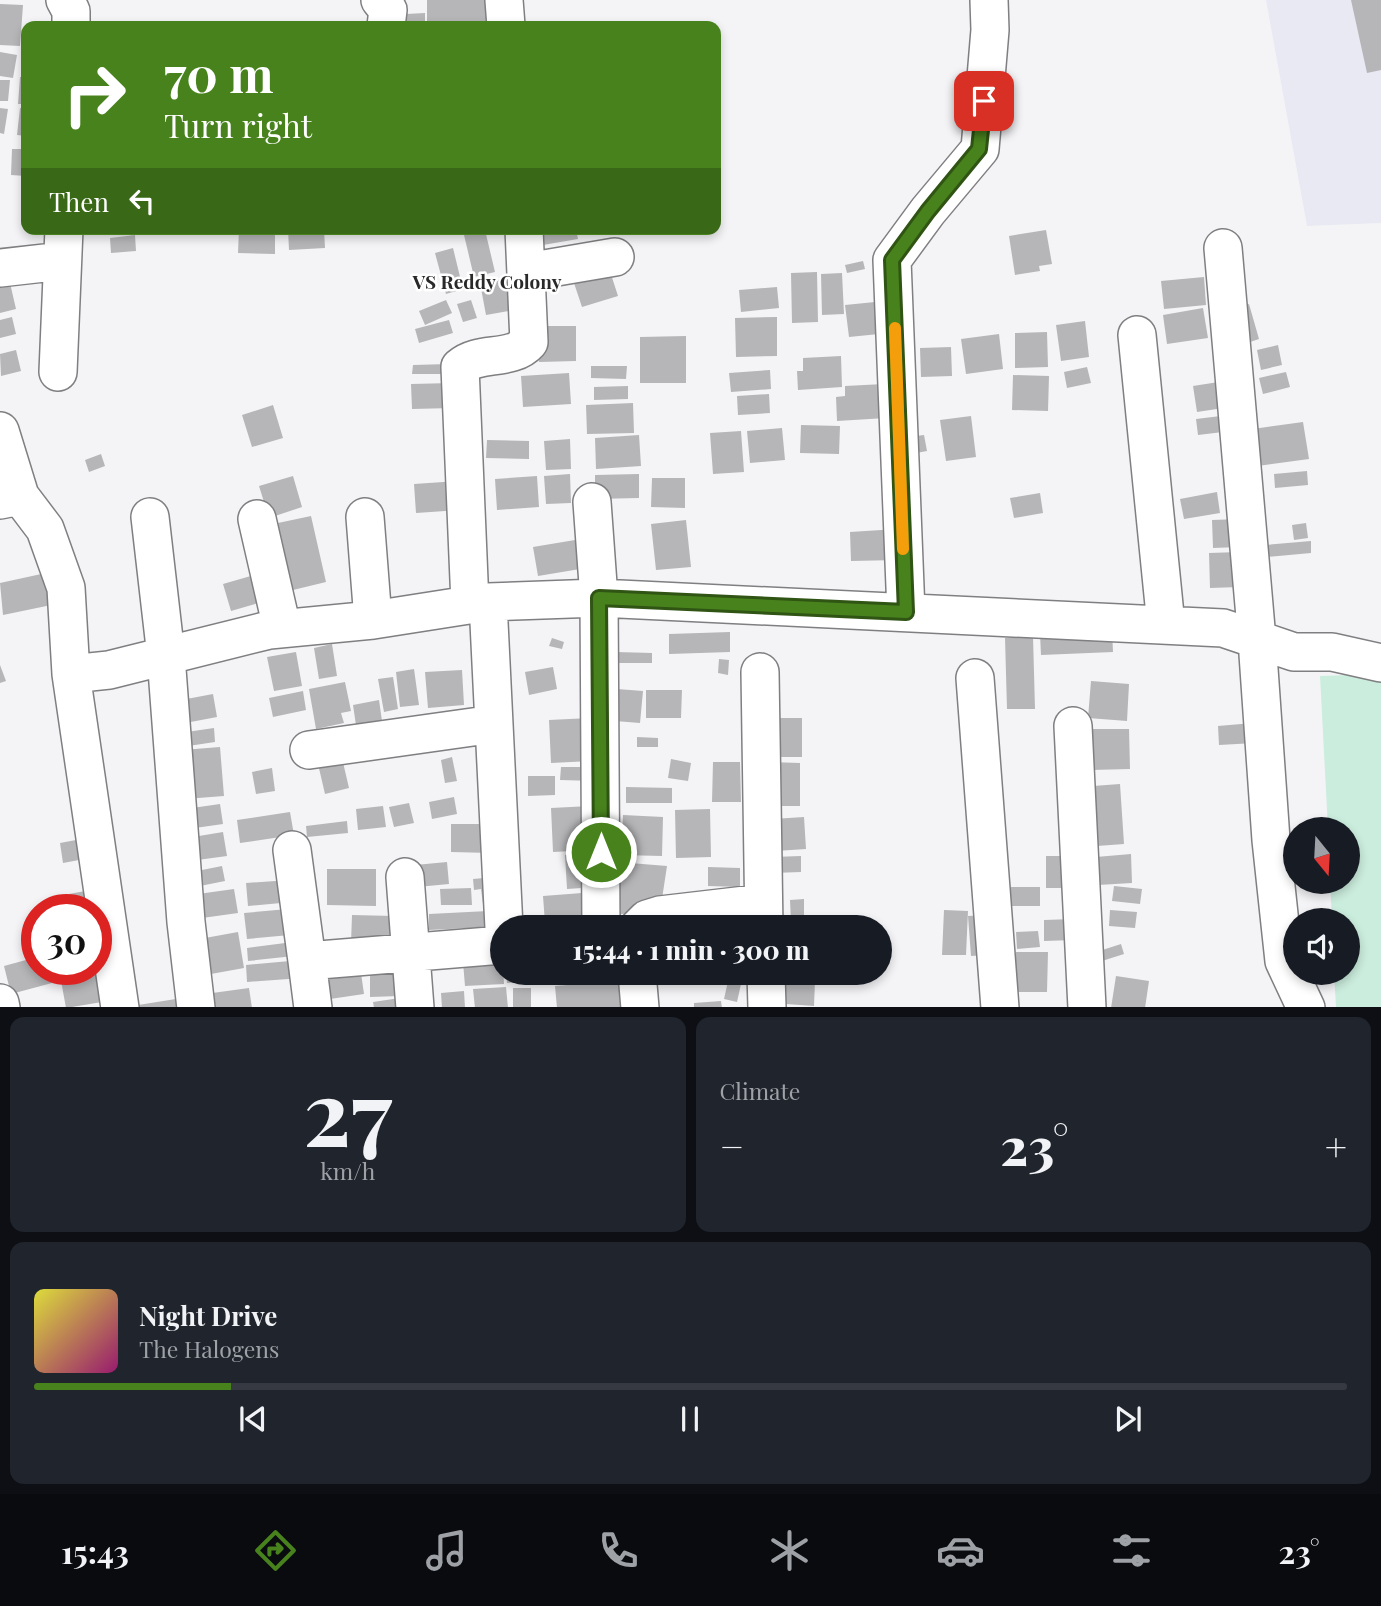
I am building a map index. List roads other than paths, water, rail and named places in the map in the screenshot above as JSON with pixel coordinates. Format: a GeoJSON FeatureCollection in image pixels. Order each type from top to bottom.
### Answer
{"type":"FeatureCollection","features":[{"type":"Feature","properties":{"kind":"street"},"geometry":{"type":"LineString","coordinates":[[65,0],[71,11],[71,21]]}},
{"type":"Feature","properties":{"kind":"street"},"geometry":{"type":"LineString","coordinates":[[380,0],[388,10],[387,21]]}},
{"type":"Feature","properties":{"kind":"street"},"geometry":{"type":"LineString","coordinates":[[504,0],[506,21]]}},
{"type":"Feature","properties":{"kind":"street"},"geometry":{"type":"LineString","coordinates":[[906,612],[892,260],[979,149],[990,30],[989,0]]}},
{"type":"Feature","properties":{"kind":"street"},"geometry":{"type":"LineString","coordinates":[[503,915],[494,724],[479,603],[460,368],[470,361],[517,352],[530,342],[524,235]]}},
{"type":"Feature","properties":{"kind":"street"},"geometry":{"type":"LineString","coordinates":[[0,268],[63,245],[58,372]]}},
{"type":"Feature","properties":{"kind":"street"},"geometry":{"type":"LineString","coordinates":[[1223,248],[1257,640],[1271,840],[1284,961],[1306,1007]]}},
{"type":"Feature","properties":{"kind":"street"},"geometry":{"type":"LineString","coordinates":[[527,272],[615,257]]}},
{"type":"Feature","properties":{"kind":"street"},"geometry":{"type":"LineString","coordinates":[[1137,335],[1166,625]]}},
{"type":"Feature","properties":{"kind":"street"},"geometry":{"type":"LineString","coordinates":[[0,431],[10,498],[45,529],[66,588],[71,674],[120,1007]]}},
{"type":"Feature","properties":{"kind":"street"},"geometry":{"type":"LineString","coordinates":[[592,502],[599,598],[601,915]]}},
{"type":"Feature","properties":{"kind":"street"},"geometry":{"type":"LineString","coordinates":[[150,517],[166,656],[182,870],[196,1007]]}},
{"type":"Feature","properties":{"kind":"street"},"geometry":{"type":"LineString","coordinates":[[365,517],[373,620]]}},
{"type":"Feature","properties":{"kind":"street"},"geometry":{"type":"LineString","coordinates":[[257,519],[282,628]]}},
{"type":"Feature","properties":{"kind":"street"},"geometry":{"type":"LineString","coordinates":[[71,674],[109,670],[269,629],[373,620],[479,603],[599,598],[1223,628],[1294,652],[1332,652],[1381,663]]}},
{"type":"Feature","properties":{"kind":"street"},"geometry":{"type":"LineString","coordinates":[[760,672],[764,915]]}},
{"type":"Feature","properties":{"kind":"street"},"geometry":{"type":"LineString","coordinates":[[975,678],[1000,1007]]}},
{"type":"Feature","properties":{"kind":"street"},"geometry":{"type":"LineString","coordinates":[[309,750],[494,724]]}},
{"type":"Feature","properties":{"kind":"street"},"geometry":{"type":"LineString","coordinates":[[1073,726],[1087,1007]]}},
{"type":"Feature","properties":{"kind":"street"},"geometry":{"type":"LineString","coordinates":[[292,850],[313,1007]]}},
{"type":"Feature","properties":{"kind":"street"},"geometry":{"type":"LineString","coordinates":[[405,877],[415,1007]]}},
{"type":"Feature","properties":{"kind":"street"},"geometry":{"type":"LineString","coordinates":[[307,961],[490,946]]}},
{"type":"Feature","properties":{"kind":"street"},"geometry":{"type":"LineString","coordinates":[[638,985],[640,1007]]}},
{"type":"Feature","properties":{"kind":"street"},"geometry":{"type":"LineString","coordinates":[[767,985],[768,1007]]}},
{"type":"Feature","properties":{"kind":"district","name":"VS Reddy Colony"},"geometry":{"type":"Point","coordinates":[487,282]}}]}
